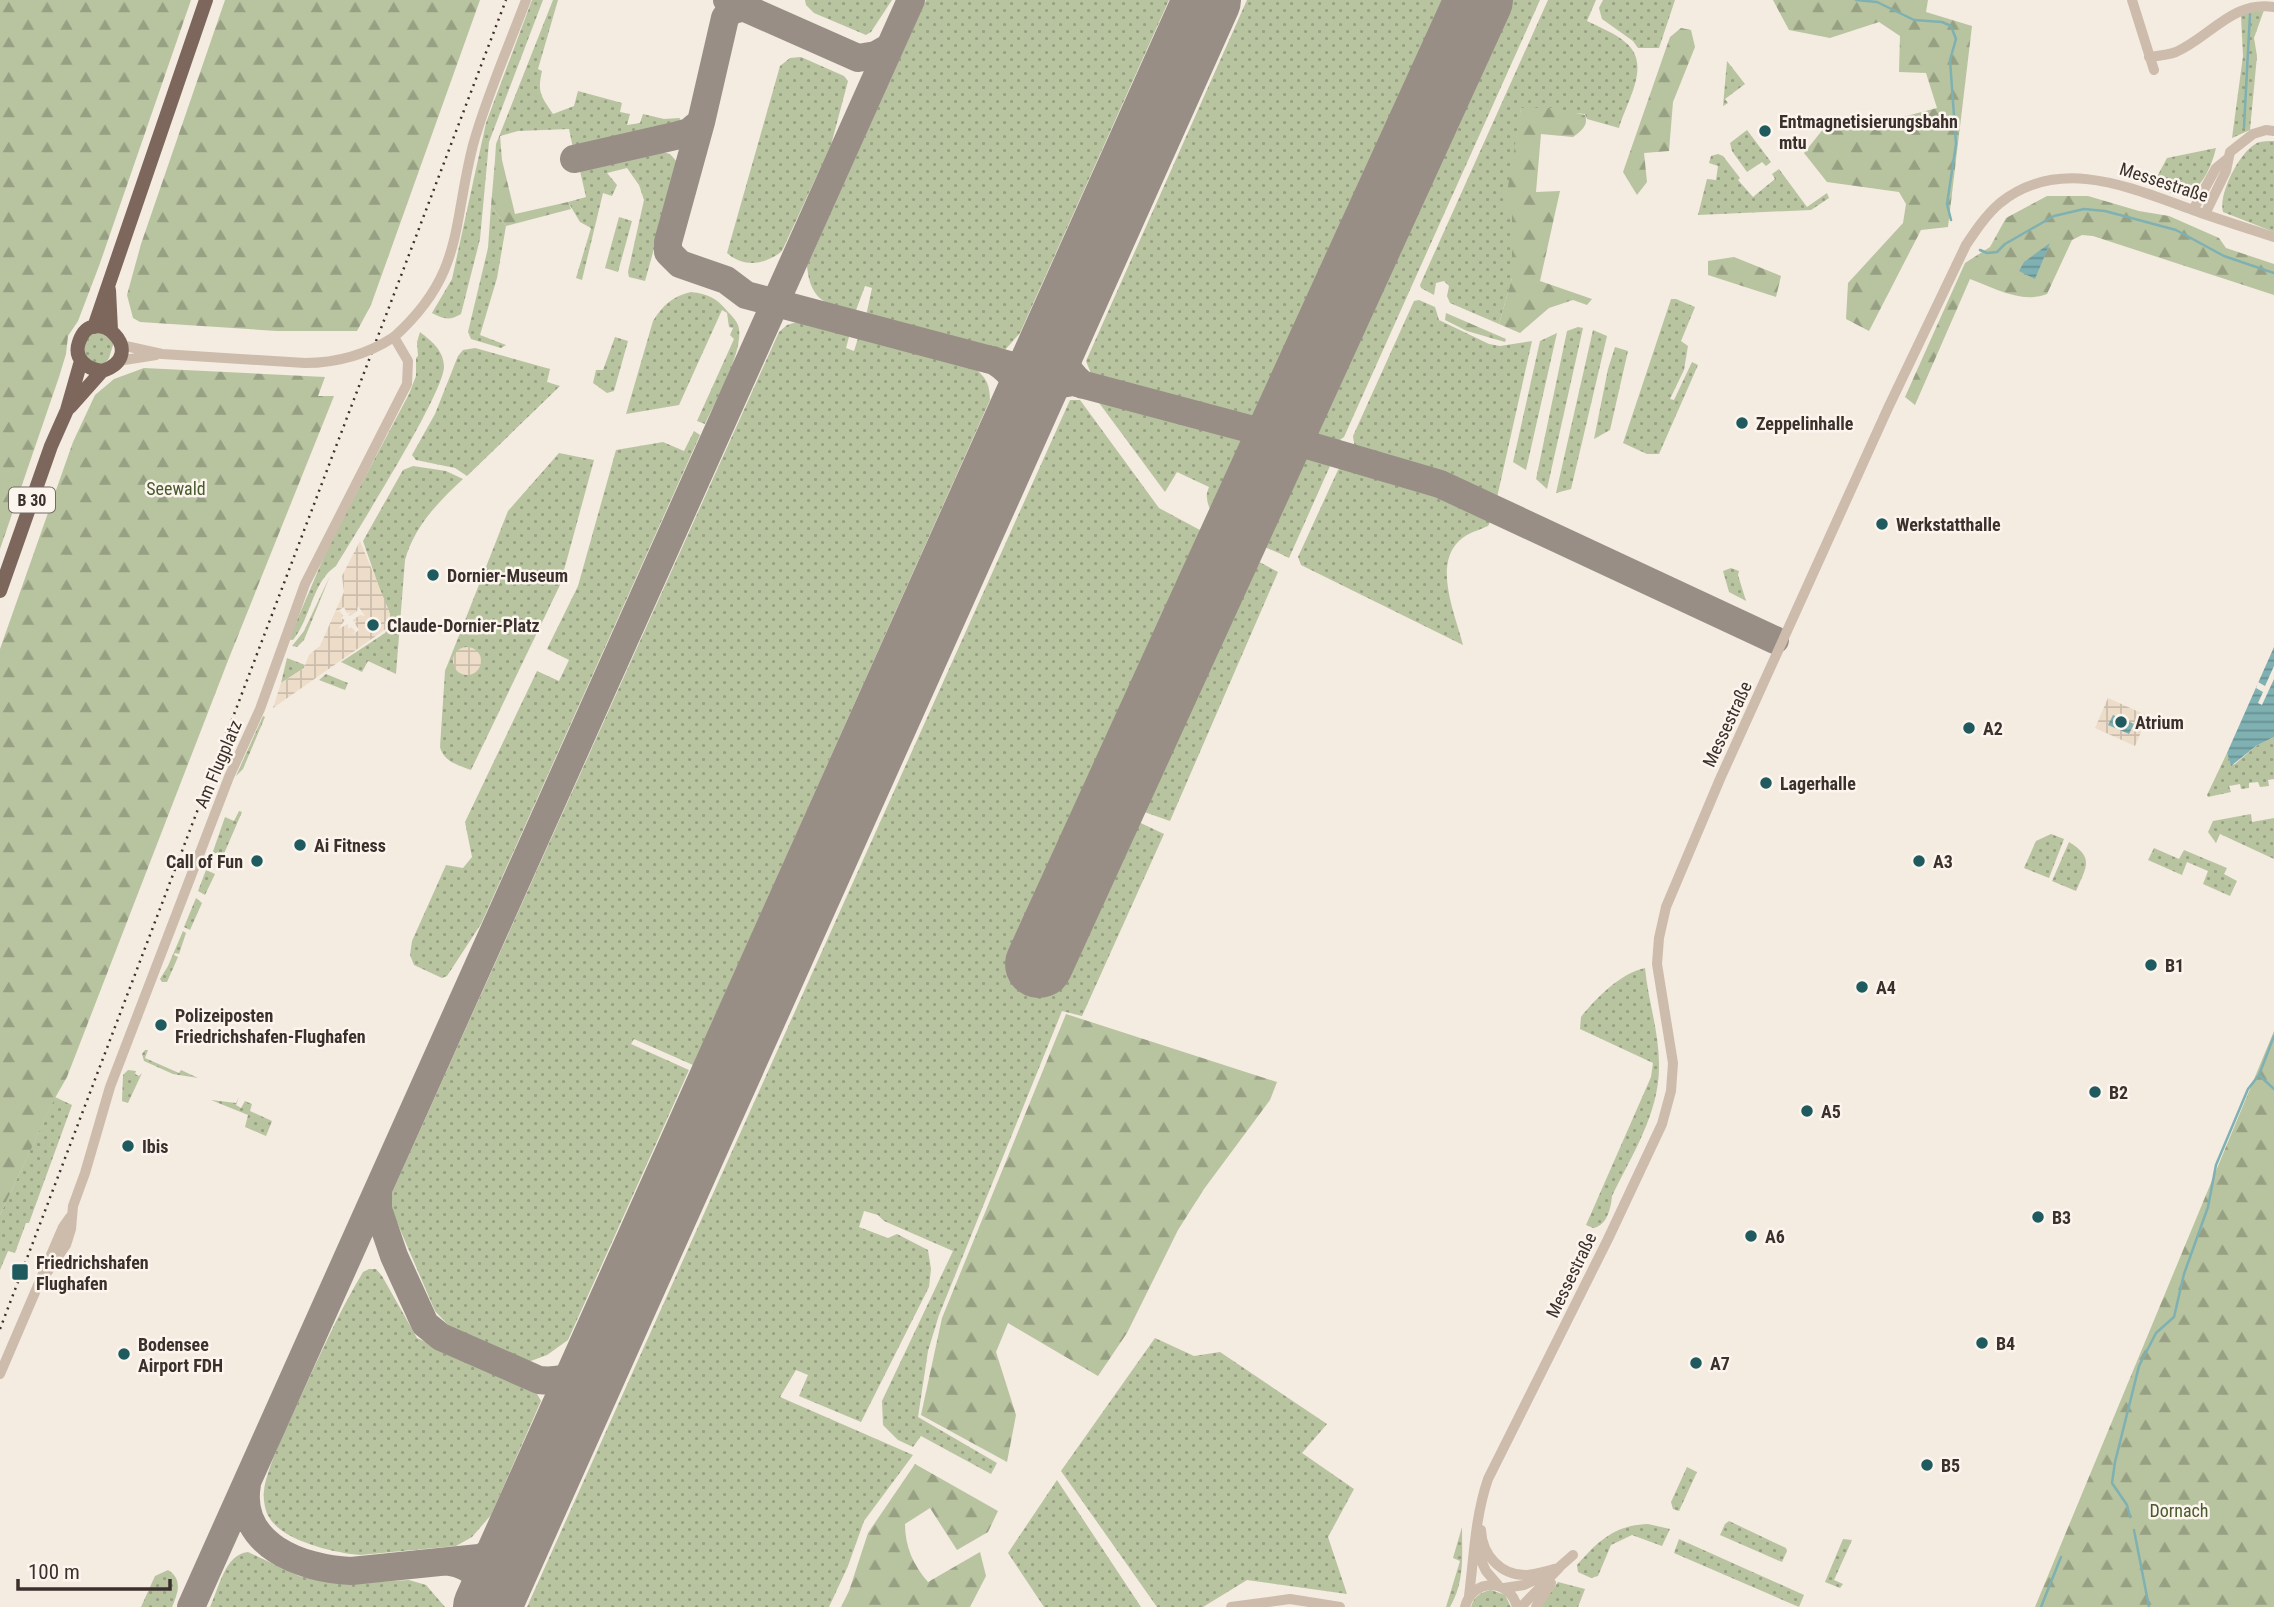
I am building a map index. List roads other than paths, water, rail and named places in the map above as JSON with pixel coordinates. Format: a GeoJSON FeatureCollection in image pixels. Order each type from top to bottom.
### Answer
{"type":"FeatureCollection","features":[{"type":"Feature","properties":{"kind":"main road","name":"B 30"},"geometry":{"type":"LineString","coordinates":[[0,591],[51,446],[67,410],[81,361],[77,349],[80,338],[94,327],[206,0]]}},
{"type":"Feature","properties":{"kind":"main road","name":"B 30"},"geometry":{"type":"LineString","coordinates":[[109,282],[111,330]]}},
{"type":"Feature","properties":{"kind":"main road"},"geometry":{"type":"LineString","coordinates":[[94,327],[111,330],[118,336],[121,345],[118,361]]}},
{"type":"Feature","properties":{"kind":"main road"},"geometry":{"type":"LineString","coordinates":[[81,361],[93,370],[102,370]]}},
{"type":"Feature","properties":{"kind":"main road","name":"B 30"},"geometry":{"type":"LineString","coordinates":[[67,410],[102,370],[110,368],[118,361]]}},
{"type":"Feature","properties":{"kind":"street"},"geometry":{"type":"LineString","coordinates":[[121,345],[162,354],[305,363],[341,361],[376,348],[394,337],[414,319],[436,291],[447,267],[455,240],[473,147],[488,97],[526,0]]}},
{"type":"Feature","properties":{"kind":"street"},"geometry":{"type":"LineString","coordinates":[[2132,0],[2154,70]]}},
{"type":"Feature","properties":{"kind":"street"},"geometry":{"type":"LineString","coordinates":[[2149,57],[2174,53],[2227,17],[2242,10],[2274,7]]}},
{"type":"Feature","properties":{"kind":"street"},"geometry":{"type":"LineString","coordinates":[[2205,214],[2226,171],[2230,152],[2253,134],[2266,130],[2274,131]]}},
{"type":"Feature","properties":{"kind":"street"},"geometry":{"type":"LineString","coordinates":[[2193,210],[2216,168],[2227,159]]}},
{"type":"Feature","properties":{"kind":"street","name":"Messestraße"},"geometry":{"type":"LineString","coordinates":[[1467,1601],[1480,1503],[1488,1479],[1608,1240],[1662,1124],[1671,1091],[1673,1063],[1657,964],[1666,907],[1720,779],[1888,408],[1966,244],[1983,220],[2001,202],[2032,186],[2063,179],[2098,179],[2151,193],[2274,237]]}},
{"type":"Feature","properties":{"kind":"street","name":"Am Flugplatz"},"geometry":{"type":"LineString","coordinates":[[0,1374],[63,1227],[70,1217],[110,1087],[223,793],[260,709],[305,584],[407,384],[408,361],[394,337]]}},
{"type":"Feature","properties":{"kind":"street"},"geometry":{"type":"LineString","coordinates":[[118,361],[162,354]]}},
{"type":"Feature","properties":{"kind":"street"},"geometry":{"type":"LineString","coordinates":[[1480,1503],[1481,1540],[1491,1560],[1503,1570],[1529,1575],[1559,1568]]}},
{"type":"Feature","properties":{"kind":"street"},"geometry":{"type":"LineString","coordinates":[[1475,1548],[1486,1571],[1519,1607],[1573,1555]]}},
{"type":"Feature","properties":{"kind":"street"},"geometry":{"type":"LineString","coordinates":[[1467,1601],[1484,1585],[1524,1585],[1559,1568]]}},
{"type":"Feature","properties":{"kind":"street"},"geometry":{"type":"LineString","coordinates":[[1536,1607],[1559,1568]]}},
{"type":"Feature","properties":{"kind":"street"},"geometry":{"type":"LineString","coordinates":[[1231,1607],[1290,1599],[1340,1607]]}},
{"type":"Feature","properties":{"kind":"water"},"geometry":{"type":"Polygon","coordinates":[[[2050,243],[2035,279],[2019,271],[2024,262],[2050,243]]]}},
{"type":"Feature","properties":{"kind":"water"},"geometry":{"type":"Polygon","coordinates":[[[2274,647],[2274,737],[2256,746],[2231,766],[2227,753],[2274,647]]]}},
{"type":"Feature","properties":{"kind":"water"},"geometry":{"type":"Polygon","coordinates":[[[2113,715],[2134,724],[2129,734],[2108,725],[2113,715]]]}},
{"type":"Feature","properties":{"kind":"waterway"},"geometry":{"type":"LineString","coordinates":[[1856,0],[1877,2],[1914,20],[1942,22],[1951,26],[1956,39],[1950,60],[1956,144],[1947,204],[1951,220]]}},
{"type":"Feature","properties":{"kind":"waterway"},"geometry":{"type":"LineString","coordinates":[[2244,127],[2250,14]]}},
{"type":"Feature","properties":{"kind":"waterway"},"geometry":{"type":"LineString","coordinates":[[1980,250],[1987,253],[1997,252],[2005,244],[2054,216],[2084,209],[2105,211],[2176,230],[2224,256],[2274,273]]}},
{"type":"Feature","properties":{"kind":"waterway"},"geometry":{"type":"LineString","coordinates":[[2130,1517],[2127,1505],[2112,1483],[2139,1366],[2156,1333],[2174,1317],[2184,1274],[2208,1207],[2216,1165],[2248,1089],[2259,1075],[2274,1036]]}},
{"type":"Feature","properties":{"kind":"waterway"},"geometry":{"type":"LineString","coordinates":[[2259,1075],[2274,1089]]}},
{"type":"Feature","properties":{"kind":"waterway"},"geometry":{"type":"LineString","coordinates":[[2134,1530],[2149,1607]]}},
{"type":"Feature","properties":{"kind":"waterway"},"geometry":{"type":"LineString","coordinates":[[2041,1607],[2061,1557]]}},
{"type":"Feature","properties":{"kind":"railway"},"geometry":{"type":"LineString","coordinates":[[0,1329],[506,0]]}},
{"type":"Feature","properties":{"kind":"place","name":"Entmagnetisierungsbahn mtu"},"geometry":{"type":"Point","coordinates":[1765,131]}},
{"type":"Feature","properties":{"kind":"place","name":"Zeppelinhalle"},"geometry":{"type":"Point","coordinates":[1742,423]}},
{"type":"Feature","properties":{"kind":"place","name":"Werkstatthalle"},"geometry":{"type":"Point","coordinates":[1882,524]}},
{"type":"Feature","properties":{"kind":"place","name":"Dornier-Museum"},"geometry":{"type":"Point","coordinates":[433,575]}},
{"type":"Feature","properties":{"kind":"place","name":"Claude-Dornier-Platz"},"geometry":{"type":"Point","coordinates":[373,625]}},
{"type":"Feature","properties":{"kind":"place","name":"Atrium"},"geometry":{"type":"Point","coordinates":[2121,722]}},
{"type":"Feature","properties":{"kind":"place","name":"A2"},"geometry":{"type":"Point","coordinates":[1969,728]}},
{"type":"Feature","properties":{"kind":"place","name":"Lagerhalle"},"geometry":{"type":"Point","coordinates":[1766,783]}},
{"type":"Feature","properties":{"kind":"place","name":"Ai Fitness"},"geometry":{"type":"Point","coordinates":[300,845]}},
{"type":"Feature","properties":{"kind":"place","name":"Call of Fun"},"geometry":{"type":"Point","coordinates":[257,861]}},
{"type":"Feature","properties":{"kind":"place","name":"A3"},"geometry":{"type":"Point","coordinates":[1919,861]}},
{"type":"Feature","properties":{"kind":"place","name":"B1"},"geometry":{"type":"Point","coordinates":[2151,965]}},
{"type":"Feature","properties":{"kind":"place","name":"A4"},"geometry":{"type":"Point","coordinates":[1862,987]}},
{"type":"Feature","properties":{"kind":"place","name":"Polizeiposten Friedrichshafen-Flughafen"},"geometry":{"type":"Point","coordinates":[161,1025]}},
{"type":"Feature","properties":{"kind":"place","name":"B2"},"geometry":{"type":"Point","coordinates":[2095,1092]}},
{"type":"Feature","properties":{"kind":"place","name":"A5"},"geometry":{"type":"Point","coordinates":[1807,1111]}},
{"type":"Feature","properties":{"kind":"place","name":"Ibis"},"geometry":{"type":"Point","coordinates":[128,1146]}},
{"type":"Feature","properties":{"kind":"place","name":"B3"},"geometry":{"type":"Point","coordinates":[2038,1217]}},
{"type":"Feature","properties":{"kind":"place","name":"A6"},"geometry":{"type":"Point","coordinates":[1751,1236]}},
{"type":"Feature","properties":{"kind":"place","name":"Friedrichshafen Flughafen"},"geometry":{"type":"Point","coordinates":[20,1272]}},
{"type":"Feature","properties":{"kind":"place","name":"B4"},"geometry":{"type":"Point","coordinates":[1982,1343]}},
{"type":"Feature","properties":{"kind":"place","name":"Bodensee Airport FDH"},"geometry":{"type":"Point","coordinates":[124,1354]}},
{"type":"Feature","properties":{"kind":"place","name":"A7"},"geometry":{"type":"Point","coordinates":[1696,1363]}},
{"type":"Feature","properties":{"kind":"place","name":"B5"},"geometry":{"type":"Point","coordinates":[1927,1465]}},
{"type":"Feature","properties":{"kind":"park label","name":"Seewald"},"geometry":{"type":"Point","coordinates":[176,488]}},
{"type":"Feature","properties":{"kind":"park label","name":"Dornach"},"geometry":{"type":"Point","coordinates":[2179,1510]}}]}
